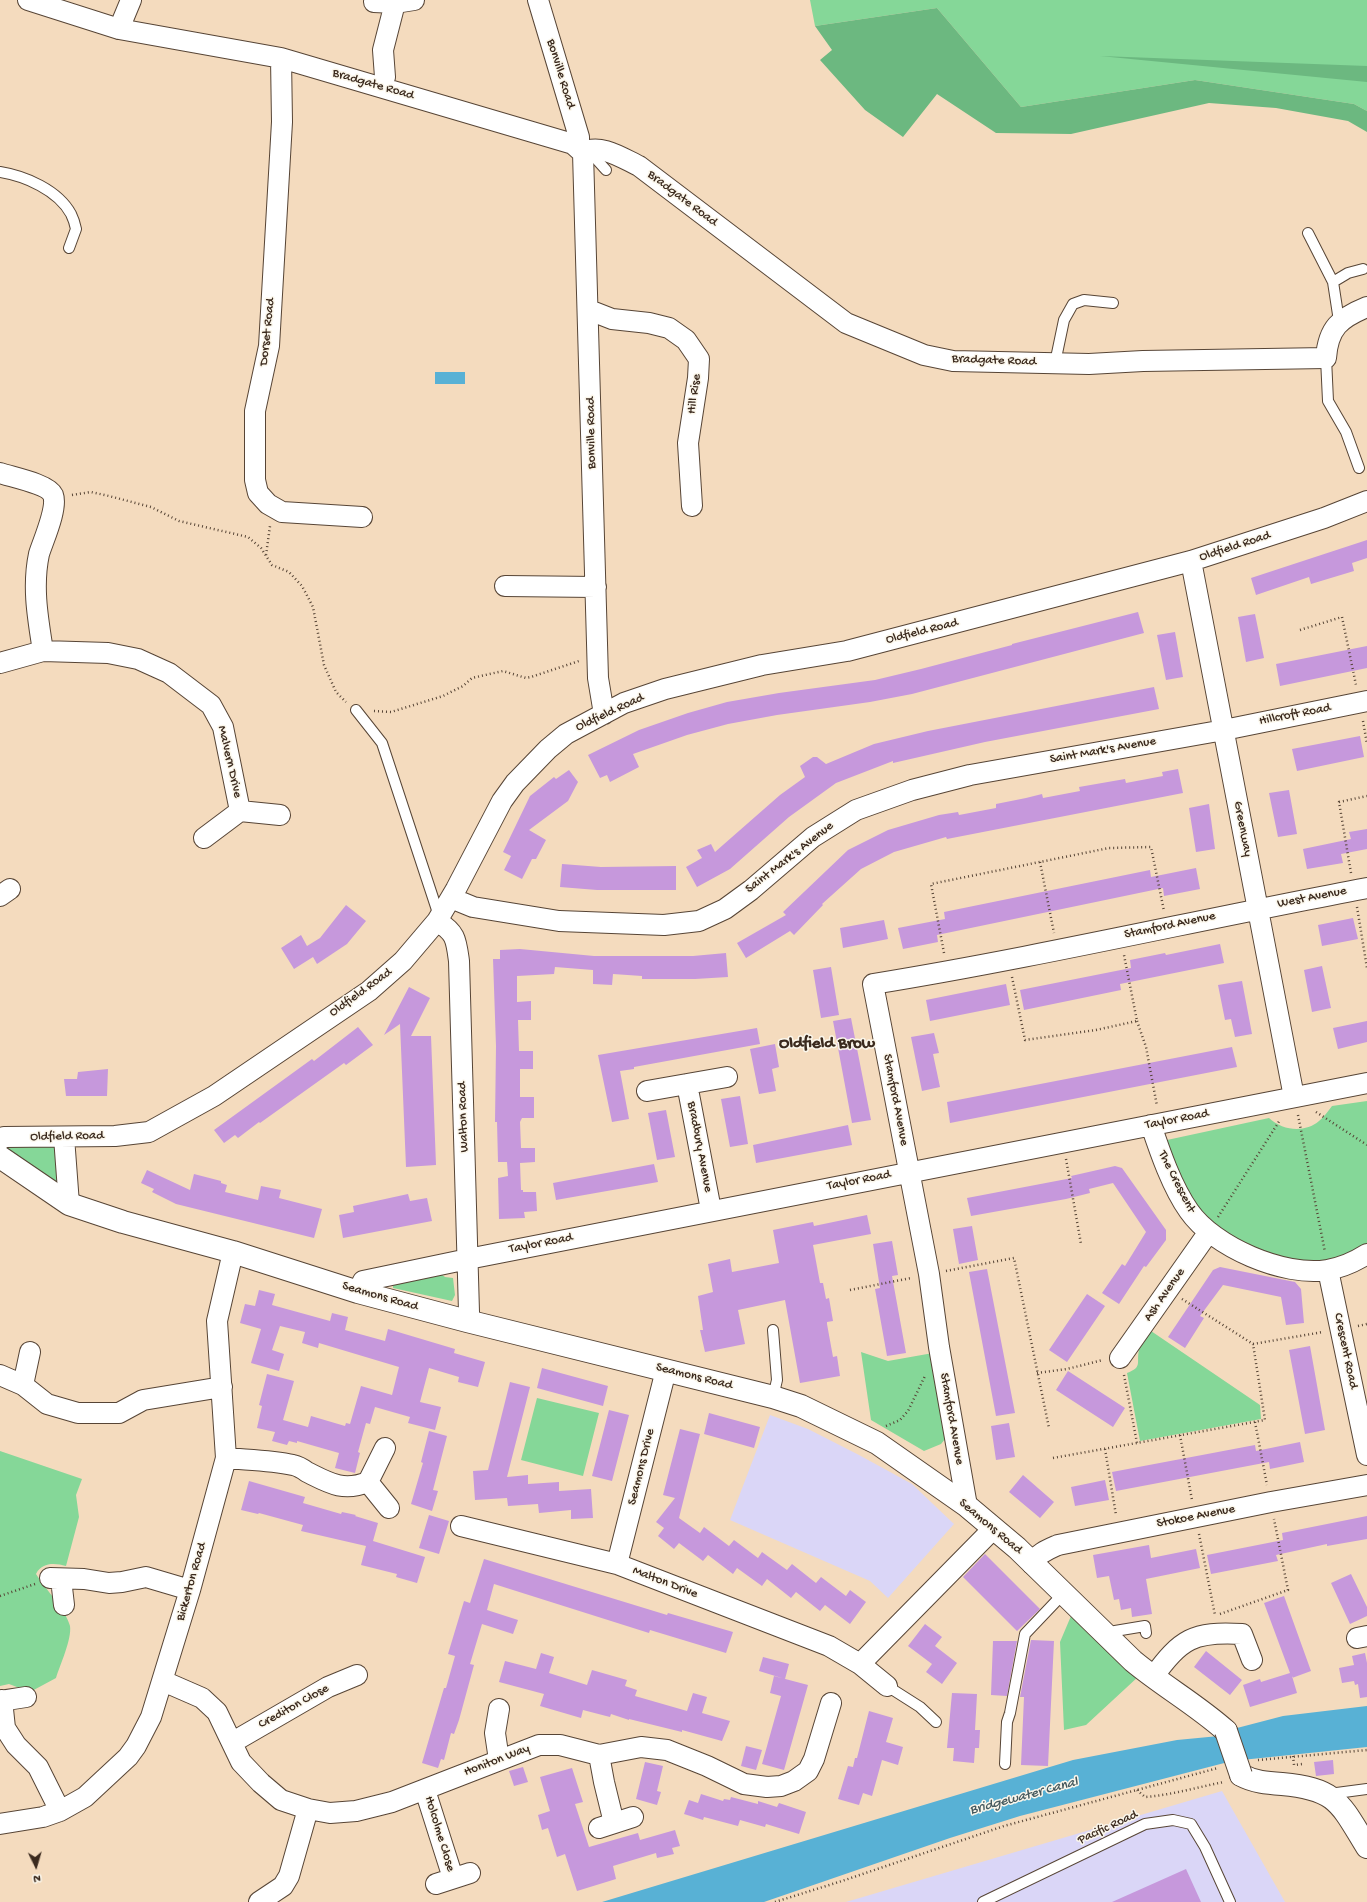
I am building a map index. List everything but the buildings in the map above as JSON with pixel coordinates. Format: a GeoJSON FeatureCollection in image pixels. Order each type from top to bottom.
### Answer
{"type":"FeatureCollection","features":[{"type":"Feature","properties":{"kind":"street","name":"Bradgate Road"},"geometry":{"type":"LineString","coordinates":[[28,0],[119,28],[281,58],[573,144],[583,150],[606,151],[639,166],[846,323],[924,355],[954,361],[1055,364],[1326,358]]}},
{"type":"Feature","properties":{"kind":"street"},"geometry":{"type":"LineString","coordinates":[[119,28],[131,0]]}},
{"type":"Feature","properties":{"kind":"street","name":"Bonville Road"},"geometry":{"type":"LineString","coordinates":[[538,0],[583,150],[589,310],[598,678],[604,714]]}},
{"type":"Feature","properties":{"kind":"street"},"geometry":{"type":"LineString","coordinates":[[374,2],[405,1],[383,50],[385,77],[382,87]]}},
{"type":"Feature","properties":{"kind":"street","name":"Dorset Road"},"geometry":{"type":"LineString","coordinates":[[281,58],[282,122],[270,338],[255,411],[255,480],[258,493],[268,504],[282,512],[362,517]]}},
{"type":"Feature","properties":{"kind":"street"},"geometry":{"type":"LineString","coordinates":[[1326,358],[1327,343],[1339,321],[1367,307]]}},
{"type":"Feature","properties":{"kind":"street","name":"Hill Rise"},"geometry":{"type":"LineString","coordinates":[[589,310],[612,319],[649,323],[669,328],[686,340],[699,359],[698,378],[688,443],[692,506]]}},
{"type":"Feature","properties":{"kind":"street"},"geometry":{"type":"LineString","coordinates":[[0,474],[34,484],[48,491],[52,494],[53,498],[51,515],[39,555],[35,591],[42,651]]}},
{"type":"Feature","properties":{"kind":"street","name":"Oldfield Road"},"geometry":{"type":"LineString","coordinates":[[0,1140],[4,1137],[115,1136],[149,1132],[214,1096],[369,991],[403,961],[438,919],[451,898],[502,801],[515,783],[548,748],[566,734],[624,703],[665,689],[762,665],[847,651],[1191,560],[1324,518],[1367,501]]}},
{"type":"Feature","properties":{"kind":"street","name":"Greenway"},"geometry":{"type":"LineString","coordinates":[[1191,560],[1294,1097]]}},
{"type":"Feature","properties":{"kind":"street"},"geometry":{"type":"LineString","coordinates":[[505,586],[596,587]]}},
{"type":"Feature","properties":{"kind":"street","name":"Malvern Drive"},"geometry":{"type":"LineString","coordinates":[[0,663],[42,651],[108,653],[138,659],[169,673],[211,705],[223,728],[240,811]]}},
{"type":"Feature","properties":{"kind":"street","name":"Hillcroft Road"},"geometry":{"type":"LineString","coordinates":[[1224,730],[1363,702]]}},
{"type":"Feature","properties":{"kind":"street","name":"Saint Mark's Avenue"},"geometry":{"type":"LineString","coordinates":[[451,898],[473,907],[560,921],[664,925],[699,921],[725,909],[751,890],[813,837],[856,810],[912,790],[970,775],[1224,730]]}},
{"type":"Feature","properties":{"kind":"street","name":"Malvern Drive"},"geometry":{"type":"LineString","coordinates":[[204,838],[240,811],[280,815]]}},
{"type":"Feature","properties":{"kind":"street","name":"West Avenue"},"geometry":{"type":"LineString","coordinates":[[1257,908],[1367,888]]}},
{"type":"Feature","properties":{"kind":"street","name":"Stamford Avenue"},"geometry":{"type":"LineString","coordinates":[[967,1506],[939,1347],[929,1274],[873,984],[948,972],[1257,908]]}},
{"type":"Feature","properties":{"kind":"street","name":"Walton Road"},"geometry":{"type":"LineString","coordinates":[[438,919],[449,929],[456,939],[459,961],[468,1259],[469,1312],[467,1321]]}},
{"type":"Feature","properties":{"kind":"street","name":"Bradbury Avenue"},"geometry":{"type":"LineString","coordinates":[[647,1091],[727,1077]]}},
{"type":"Feature","properties":{"kind":"street","name":"Taylor Road"},"geometry":{"type":"LineString","coordinates":[[358,1292],[363,1281],[468,1259],[909,1171],[1367,1083]]}},
{"type":"Feature","properties":{"kind":"street","name":"Bradbury Avenue"},"geometry":{"type":"LineString","coordinates":[[687,1084],[711,1210]]}},
{"type":"Feature","properties":{"kind":"street","name":"The Crescent"},"geometry":{"type":"LineString","coordinates":[[1155,1124],[1173,1180],[1189,1211],[1208,1233],[1238,1251],[1263,1261],[1292,1268],[1317,1271],[1328,1270],[1367,1254]]}},
{"type":"Feature","properties":{"kind":"street"},"geometry":{"type":"LineString","coordinates":[[64,1137],[69,1204]]}},
{"type":"Feature","properties":{"kind":"street","name":"Seamons Road"},"geometry":{"type":"LineString","coordinates":[[0,1157],[69,1204],[123,1222],[233,1252],[358,1292],[467,1321],[773,1397],[801,1406],[851,1429],[892,1452],[967,1506],[1032,1564],[1153,1678],[1209,1715],[1226,1731],[1240,1767]]}},
{"type":"Feature","properties":{"kind":"street","name":"Ash Avenue"},"geometry":{"type":"LineString","coordinates":[[1120,1358],[1208,1233]]}},
{"type":"Feature","properties":{"kind":"street","name":"Bickerton Road"},"geometry":{"type":"LineString","coordinates":[[0,1824],[43,1817],[60,1811],[85,1797],[128,1757],[136,1746],[151,1717],[190,1590],[226,1458],[217,1321],[233,1252]]}},
{"type":"Feature","properties":{"kind":"street","name":"Crescent Road"},"geometry":{"type":"LineString","coordinates":[[1328,1270],[1367,1455]]}},
{"type":"Feature","properties":{"kind":"street"},"geometry":{"type":"LineString","coordinates":[[23,1385],[30,1352]]}},
{"type":"Feature","properties":{"kind":"street","name":"Seamons Drive"},"geometry":{"type":"LineString","coordinates":[[617,1564],[666,1370]]}},
{"type":"Feature","properties":{"kind":"street"},"geometry":{"type":"LineString","coordinates":[[0,1375],[23,1385],[47,1404],[78,1413],[119,1413],[143,1400],[222,1387]]}},
{"type":"Feature","properties":{"kind":"street"},"geometry":{"type":"LineString","coordinates":[[226,1458],[295,1465],[327,1482],[346,1487],[357,1486],[368,1482],[386,1448]]}},
{"type":"Feature","properties":{"kind":"street"},"geometry":{"type":"LineString","coordinates":[[368,1482],[389,1508]]}},
{"type":"Feature","properties":{"kind":"street","name":"Stokoe Avenue"},"geometry":{"type":"LineString","coordinates":[[1032,1564],[1034,1560],[1046,1550],[1058,1544],[1271,1502],[1367,1485]]}},
{"type":"Feature","properties":{"kind":"street","name":"Malton Drive"},"geometry":{"type":"LineString","coordinates":[[461,1526],[617,1564],[829,1646],[860,1664],[887,1686]]}},
{"type":"Feature","properties":{"kind":"street"},"geometry":{"type":"LineString","coordinates":[[860,1664],[993,1529]]}},
{"type":"Feature","properties":{"kind":"street"},"geometry":{"type":"LineString","coordinates":[[64,1604],[56,1578],[84,1579],[109,1583],[146,1577],[190,1590]]}},
{"type":"Feature","properties":{"kind":"street"},"geometry":{"type":"LineString","coordinates":[[1153,1678],[1168,1657],[1184,1643],[1200,1635],[1240,1629],[1252,1660]]}},
{"type":"Feature","properties":{"kind":"street","name":"Crediton Close"},"geometry":{"type":"LineString","coordinates":[[233,1742],[328,1687],[357,1675]]}},
{"type":"Feature","properties":{"kind":"street","name":"Honiton Way"},"geometry":{"type":"LineString","coordinates":[[163,1681],[202,1698],[217,1712],[242,1762],[261,1783],[281,1800],[308,1809],[330,1812],[356,1811],[392,1802],[539,1745],[560,1745],[599,1755],[641,1747],[667,1750],[707,1766],[744,1784],[767,1787],[781,1786],[794,1781],[808,1771],[814,1759],[831,1703]]}},
{"type":"Feature","properties":{"kind":"street"},"geometry":{"type":"LineString","coordinates":[[26,1697],[1,1700],[5,1728],[16,1745],[38,1767],[60,1811]]}},
{"type":"Feature","properties":{"kind":"street"},"geometry":{"type":"LineString","coordinates":[[499,1709],[495,1733],[499,1760]]}},
{"type":"Feature","properties":{"kind":"street"},"geometry":{"type":"LineString","coordinates":[[599,1755],[604,1782],[606,1825],[633,1817]]}},
{"type":"Feature","properties":{"kind":"street"},"geometry":{"type":"LineString","coordinates":[[1240,1767],[1258,1782],[1301,1786],[1317,1789],[1327,1794],[1347,1814],[1367,1847]]}},
{"type":"Feature","properties":{"kind":"street","name":"Holcolme Close"},"geometry":{"type":"LineString","coordinates":[[425,1790],[453,1878]]}},
{"type":"Feature","properties":{"kind":"street"},"geometry":{"type":"LineString","coordinates":[[259,1902],[284,1886],[289,1876],[308,1809]]}},
{"type":"Feature","properties":{"kind":"lane"},"geometry":{"type":"LineString","coordinates":[[583,150],[606,170]]}},
{"type":"Feature","properties":{"kind":"lane"},"geometry":{"type":"LineString","coordinates":[[0,172],[8,173],[41,186],[61,201],[71,214],[76,228],[69,248]]}},
{"type":"Feature","properties":{"kind":"lane"},"geometry":{"type":"LineString","coordinates":[[1308,233],[1333,282],[1339,321]]}},
{"type":"Feature","properties":{"kind":"lane"},"geometry":{"type":"LineString","coordinates":[[1333,282],[1348,273],[1363,269]]}},
{"type":"Feature","properties":{"kind":"lane"},"geometry":{"type":"LineString","coordinates":[[1055,364],[1064,320],[1073,304],[1084,300],[1113,302]]}},
{"type":"Feature","properties":{"kind":"lane"},"geometry":{"type":"LineString","coordinates":[[1326,358],[1328,401],[1346,432],[1358,468]]}},
{"type":"Feature","properties":{"kind":"lane"},"geometry":{"type":"LineString","coordinates":[[356,710],[382,743],[438,919]]}},
{"type":"Feature","properties":{"kind":"lane"},"geometry":{"type":"LineString","coordinates":[[773,1330],[777,1380],[773,1397]]}},
{"type":"Feature","properties":{"kind":"lane"},"geometry":{"type":"LineString","coordinates":[[1005,1764],[1007,1722],[1025,1634],[1063,1594]]}},
{"type":"Feature","properties":{"kind":"lane"},"geometry":{"type":"LineString","coordinates":[[1109,1638],[1115,1631],[1144,1626],[1146,1633]]}},
{"type":"Feature","properties":{"kind":"lane"},"geometry":{"type":"LineString","coordinates":[[887,1686],[920,1707],[936,1722]]}},
{"type":"Feature","properties":{"kind":"lane"},"geometry":{"type":"LineString","coordinates":[[1327,1794],[1367,1789]]}},
{"type":"Feature","properties":{"kind":"lane","name":"Pacific Road"},"geometry":{"type":"LineString","coordinates":[[983,1902],[1145,1824],[1173,1820],[1192,1824],[1230,1902]]}},
{"type":"Feature","properties":{"kind":"path"},"geometry":{"type":"LineString","coordinates":[[53,498],[91,492],[151,507],[180,521],[248,537],[260,548],[272,565],[290,572],[302,586],[313,607],[324,665],[336,692],[356,710],[391,712],[443,696],[463,686],[472,678],[503,670],[526,678],[598,655]]}},
{"type":"Feature","properties":{"kind":"path"},"geometry":{"type":"LineString","coordinates":[[266,556],[272,519]]}},
{"type":"Feature","properties":{"kind":"path"},"geometry":{"type":"LineString","coordinates":[[1300,630],[1342,617],[1363,702],[1367,744]]}},
{"type":"Feature","properties":{"kind":"path"},"geometry":{"type":"LineString","coordinates":[[948,972],[931,884],[1109,848],[1151,847],[1168,927]]}},
{"type":"Feature","properties":{"kind":"path"},"geometry":{"type":"LineString","coordinates":[[1040,862],[1058,949]]}},
{"type":"Feature","properties":{"kind":"path"},"geometry":{"type":"LineString","coordinates":[[1120,937],[1137,1021],[1146,1047],[1155,1124]]}},
{"type":"Feature","properties":{"kind":"path"},"geometry":{"type":"LineString","coordinates":[[1008,960],[1025,1040],[1096,1030],[1137,1021]]}},
{"type":"Feature","properties":{"kind":"path"},"geometry":{"type":"LineString","coordinates":[[1294,1097],[1367,1145]]}},
{"type":"Feature","properties":{"kind":"path"},"geometry":{"type":"LineString","coordinates":[[1208,1233],[1294,1097]]}},
{"type":"Feature","properties":{"kind":"path"},"geometry":{"type":"LineString","coordinates":[[1294,1097],[1328,1270]]}},
{"type":"Feature","properties":{"kind":"path"},"geometry":{"type":"LineString","coordinates":[[1063,1141],[1081,1244]]}},
{"type":"Feature","properties":{"kind":"path"},"geometry":{"type":"LineString","coordinates":[[850,1290],[1014,1258],[1049,1428]]}},
{"type":"Feature","properties":{"kind":"path"},"geometry":{"type":"LineString","coordinates":[[1168,1290],[1253,1344],[1367,1324]]}},
{"type":"Feature","properties":{"kind":"path"},"geometry":{"type":"LineString","coordinates":[[1053,1458],[1266,1420],[1253,1344]]}},
{"type":"Feature","properties":{"kind":"path"},"geometry":{"type":"LineString","coordinates":[[1037,1373],[1066,1369],[1105,1359],[1120,1358],[1137,1443]]}},
{"type":"Feature","properties":{"kind":"path"},"geometry":{"type":"LineString","coordinates":[[851,1429],[885,1426],[900,1420],[908,1411],[925,1376]]}},
{"type":"Feature","properties":{"kind":"path"},"geometry":{"type":"LineString","coordinates":[[1180,1435],[1195,1517],[1216,1616],[1288,1590],[1255,1422]]}},
{"type":"Feature","properties":{"kind":"path"},"geometry":{"type":"LineString","coordinates":[[1104,1449],[1119,1532]]}},
{"type":"Feature","properties":{"kind":"path"},"geometry":{"type":"LineString","coordinates":[[0,1596],[56,1578]]}},
{"type":"Feature","properties":{"kind":"path"},"geometry":{"type":"LineString","coordinates":[[775,1902],[842,1882],[1004,1826],[1137,1790],[1292,1756],[1367,1750]]}},
{"type":"Feature","properties":{"kind":"path"},"geometry":{"type":"LineString","coordinates":[[1292,1756],[1294,1765],[1302,1764],[1302,1767]]}},
{"type":"Feature","properties":{"kind":"path"},"geometry":{"type":"LineString","coordinates":[[1137,1790],[1145,1797],[1164,1796],[1192,1788],[1233,1781],[1240,1767]]}},
{"type":"Feature","properties":{"kind":"shaded area"},"geometry":{"type":"Polygon","coordinates":[[[770,1415],[808,1429],[912,1484],[954,1524],[888,1598],[870,1581],[730,1520],[770,1415]]]}},
{"type":"Feature","properties":{"kind":"shaded area"},"geometry":{"type":"Polygon","coordinates":[[[1222,1791],[1285,1902],[846,1902],[1222,1791]]]}},
{"type":"Feature","properties":{"kind":"green space"},"geometry":{"type":"Polygon","coordinates":[[[810,0],[1367,0],[1367,111],[1354,104],[1195,80],[1021,107],[937,8],[815,26],[810,0]]]}},
{"type":"Feature","properties":{"kind":"green space"},"geometry":{"type":"Polygon","coordinates":[[[937,8],[1021,107],[1195,80],[1354,104],[1367,111],[1367,132],[1348,121],[1276,108],[1209,103],[1071,134],[996,133],[937,94],[903,137],[865,110],[820,60],[832,50],[815,26],[937,8]]]}},
{"type":"Feature","properties":{"kind":"green space"},"geometry":{"type":"Polygon","coordinates":[[[1100,56],[1367,66],[1367,82],[1100,56]]]}},
{"type":"Feature","properties":{"kind":"green space"},"geometry":{"type":"Polygon","coordinates":[[[1367,1101],[1367,1251],[1331,1268],[1263,1258],[1192,1210],[1166,1145],[1167,1140],[1269,1118],[1281,1126],[1301,1129],[1313,1125],[1319,1121],[1332,1106],[1367,1101]]]}},
{"type":"Feature","properties":{"kind":"green space"},"geometry":{"type":"Polygon","coordinates":[[[64,1137],[69,1204],[0,1157],[0,1140],[64,1137]]]}},
{"type":"Feature","properties":{"kind":"green space"},"geometry":{"type":"Polygon","coordinates":[[[441,1274],[445,1277],[453,1278],[455,1295],[452,1301],[393,1288],[393,1285],[441,1274]]]}},
{"type":"Feature","properties":{"kind":"green space"},"geometry":{"type":"Polygon","coordinates":[[[1151,1331],[1260,1405],[1261,1419],[1140,1441],[1127,1373],[1137,1367],[1140,1348],[1151,1331]]]}},
{"type":"Feature","properties":{"kind":"green space"},"geometry":{"type":"Polygon","coordinates":[[[861,1352],[888,1361],[933,1353],[945,1439],[941,1444],[924,1451],[871,1420],[861,1352]]]}},
{"type":"Feature","properties":{"kind":"green space"},"geometry":{"type":"Polygon","coordinates":[[[537,1398],[599,1413],[583,1476],[521,1460],[537,1398]]]}},
{"type":"Feature","properties":{"kind":"green space"},"geometry":{"type":"Polygon","coordinates":[[[0,1451],[82,1479],[76,1495],[79,1517],[66,1566],[58,1564],[45,1565],[36,1574],[65,1614],[70,1626],[69,1638],[56,1678],[30,1692],[9,1684],[0,1686],[0,1451]]]}},
{"type":"Feature","properties":{"kind":"green space"},"geometry":{"type":"Polygon","coordinates":[[[1071,1616],[1120,1662],[1139,1676],[1086,1725],[1064,1730],[1060,1642],[1071,1616]]]}},
{"type":"Feature","properties":{"kind":"water"},"geometry":{"type":"Polygon","coordinates":[[[435,372],[465,372],[465,384],[435,384],[435,372]]]}},
{"type":"Feature","properties":{"kind":"water","name":"Bridgewater Canal"},"geometry":{"type":"Polygon","coordinates":[[[1367,1706],[1367,1747],[1232,1761],[1020,1816],[950,1838],[764,1902],[602,1902],[1073,1760],[1177,1740],[1219,1736],[1237,1728],[1283,1716],[1367,1706]]]}},
{"type":"Feature","properties":{"kind":"district","name":"Oldfield Brow"},"geometry":{"type":"Point","coordinates":[827,1044]}}]}
